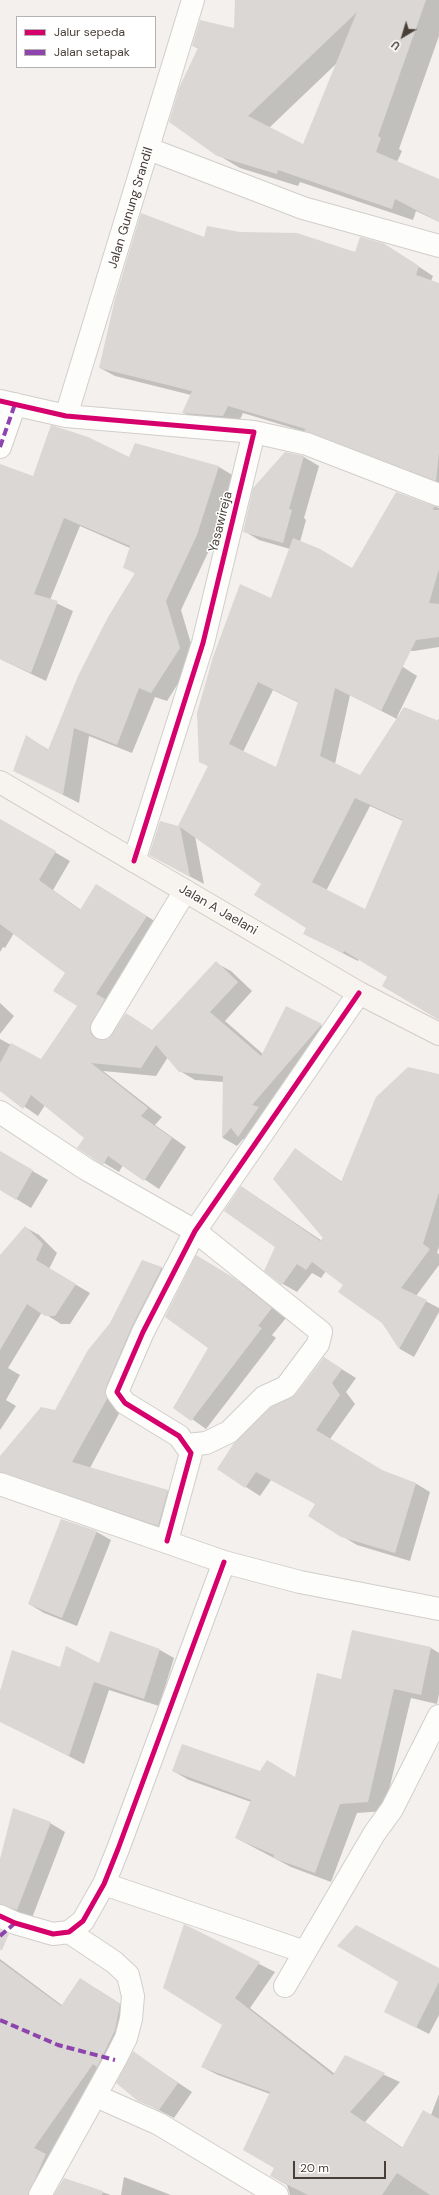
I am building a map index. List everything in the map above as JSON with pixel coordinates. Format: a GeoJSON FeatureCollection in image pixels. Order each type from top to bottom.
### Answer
{"type":"FeatureCollection","features":[{"type":"Feature","properties":{"kind":"street","name":"Jalan Gunung Srandil"},"geometry":{"type":"LineString","coordinates":[[66,416],[149,149],[193,0]]}},
{"type":"Feature","properties":{"kind":"street"},"geometry":{"type":"LineString","coordinates":[[149,149],[303,208],[439,246]]}},
{"type":"Feature","properties":{"kind":"street"},"geometry":{"type":"LineString","coordinates":[[0,447],[8,403],[66,416],[254,432],[307,444],[439,495]]}},
{"type":"Feature","properties":{"kind":"street","name":"Yasawireja"},"geometry":{"type":"LineString","coordinates":[[134,861],[203,644],[254,432]]}},
{"type":"Feature","properties":{"kind":"street","name":"Jalan A Jaelani"},"geometry":{"type":"LineString","coordinates":[[0,782],[359,993],[439,1034]]}},
{"type":"Feature","properties":{"kind":"street"},"geometry":{"type":"LineString","coordinates":[[102,1028],[185,891]]}},
{"type":"Feature","properties":{"kind":"street"},"geometry":{"type":"LineString","coordinates":[[167,1541],[191,1453],[187,1445],[179,1436],[125,1403],[116,1392],[143,1332],[195,1232],[359,993]]}},
{"type":"Feature","properties":{"kind":"street"},"geometry":{"type":"LineString","coordinates":[[0,1112],[86,1169],[195,1232],[321,1332],[318,1344],[286,1387],[264,1397],[229,1432],[206,1443],[187,1445]]}},
{"type":"Feature","properties":{"kind":"street"},"geometry":{"type":"LineString","coordinates":[[0,1484],[224,1562],[300,1582],[439,1609]]}},
{"type":"Feature","properties":{"kind":"street"},"geometry":{"type":"LineString","coordinates":[[0,1916],[15,1923],[53,1934],[69,1932],[83,1921],[104,1884],[224,1562]]}},
{"type":"Feature","properties":{"kind":"street"},"geometry":{"type":"LineString","coordinates":[[285,1986],[374,1834],[392,1809],[439,1716]]}},
{"type":"Feature","properties":{"kind":"street"},"geometry":{"type":"LineString","coordinates":[[104,1884],[305,1952]]}},
{"type":"Feature","properties":{"kind":"street"},"geometry":{"type":"LineString","coordinates":[[40,2195],[96,2096],[126,2038],[131,2019],[133,1996],[128,1975],[114,1962],[69,1932]]}},
{"type":"Feature","properties":{"kind":"street"},"geometry":{"type":"LineString","coordinates":[[96,2096],[159,2124],[272,2194]]}},
{"type":"Feature","properties":{"kind":"building"},"geometry":{"type":"Polygon","coordinates":[[[235,0],[426,0],[378,136],[381,138],[376,152],[439,179],[439,222],[395,199],[392,209],[278,170],[277,174],[217,156],[169,122],[179,88],[198,48],[192,46],[200,20],[234,28],[235,0]],[[357,12],[248,116],[303,144],[357,12]]]}},
{"type":"Feature","properties":{"kind":"building"},"geometry":{"type":"Polygon","coordinates":[[[141,213],[204,237],[207,226],[240,232],[297,233],[355,252],[360,237],[383,243],[419,266],[416,275],[439,283],[439,452],[436,481],[304,431],[306,429],[228,406],[223,416],[182,413],[192,391],[99,368],[115,299],[141,213]]]}},
{"type":"Feature","properties":{"kind":"building"},"geometry":{"type":"Polygon","coordinates":[[[51,425],[88,437],[129,457],[135,443],[219,466],[197,535],[166,601],[180,648],[151,693],[139,688],[117,745],[74,728],[63,795],[13,771],[26,735],[48,750],[78,676],[108,617],[135,573],[123,568],[130,546],[64,518],[34,594],[58,601],[31,673],[0,659],[0,464],[33,476],[51,425]]]}},
{"type":"Feature","properties":{"kind":"building"},"geometry":{"type":"Polygon","coordinates":[[[285,452],[304,456],[289,509],[292,510],[283,543],[243,532],[253,488],[285,452]]]}},
{"type":"Feature","properties":{"kind":"building"},"geometry":{"type":"Polygon","coordinates":[[[396,492],[434,506],[433,510],[439,510],[439,569],[429,603],[439,604],[439,637],[416,640],[381,711],[335,688],[320,756],[360,775],[404,707],[439,721],[439,1020],[382,986],[387,977],[344,951],[343,953],[303,934],[306,928],[254,895],[261,884],[180,827],[190,877],[149,855],[160,821],[178,826],[208,766],[199,762],[197,713],[213,657],[240,584],[271,598],[293,538],[320,549],[352,568],[396,492]],[[258,682],[229,744],[276,767],[298,702],[258,682]],[[355,798],[312,882],[365,909],[403,820],[355,798]]]}},
{"type":"Feature","properties":{"kind":"building"},"geometry":{"type":"Polygon","coordinates":[[[0,819],[56,851],[39,880],[80,910],[96,884],[147,916],[96,994],[105,999],[90,1027],[91,1034],[95,1038],[101,1040],[108,1039],[126,1013],[152,1030],[216,961],[238,982],[210,1012],[261,1056],[286,1006],[322,1024],[252,1105],[259,1107],[238,1137],[231,1128],[222,1138],[223,1076],[179,1072],[156,1045],[141,1068],[91,1063],[148,1108],[141,1116],[172,1138],[144,1181],[108,1156],[103,1165],[77,1148],[84,1138],[31,1095],[23,1109],[0,1091],[0,1063],[11,1043],[41,1059],[77,1006],[53,991],[65,973],[0,924],[0,819]]]}},
{"type":"Feature","properties":{"kind":"building"},"geometry":{"type":"Polygon","coordinates":[[[408,1067],[439,1074],[439,1192],[423,1244],[430,1249],[401,1288],[427,1300],[399,1349],[382,1323],[338,1292],[343,1285],[312,1262],[306,1270],[297,1264],[282,1285],[264,1271],[275,1247],[224,1211],[241,1186],[320,1241],[323,1238],[273,1179],[295,1148],[341,1182],[376,1097],[408,1067]]]}},
{"type":"Feature","properties":{"kind":"building"},"geometry":{"type":"Polygon","coordinates":[[[0,1151],[33,1170],[16,1200],[0,1190],[0,1151]]]}},
{"type":"Feature","properties":{"kind":"building"},"geometry":{"type":"Polygon","coordinates":[[[25,1226],[43,1244],[36,1260],[76,1284],[55,1316],[45,1316],[27,1304],[0,1350],[0,1255],[25,1226]]]}},
{"type":"Feature","properties":{"kind":"building"},"geometry":{"type":"Polygon","coordinates":[[[196,1255],[234,1278],[272,1308],[258,1326],[262,1328],[191,1421],[173,1408],[208,1348],[165,1317],[196,1255]]]}},
{"type":"Feature","properties":{"kind":"building"},"geometry":{"type":"Polygon","coordinates":[[[142,1260],[162,1267],[132,1326],[106,1387],[107,1399],[72,1462],[168,1490],[158,1526],[0,1472],[0,1456],[41,1407],[55,1410],[88,1350],[110,1323],[142,1260]]]}},
{"type":"Feature","properties":{"kind":"building"},"geometry":{"type":"Polygon","coordinates":[[[324,1357],[342,1369],[332,1383],[340,1395],[316,1430],[382,1470],[416,1483],[395,1553],[341,1537],[308,1516],[315,1504],[256,1472],[245,1488],[217,1469],[234,1443],[271,1407],[296,1394],[324,1357]]]}},
{"type":"Feature","properties":{"kind":"building"},"geometry":{"type":"Polygon","coordinates":[[[61,1519],[97,1531],[62,1618],[28,1604],[61,1519]]]}},
{"type":"Feature","properties":{"kind":"building"},"geometry":{"type":"Polygon","coordinates":[[[352,1630],[431,1647],[421,1695],[394,1689],[368,1802],[340,1804],[315,1873],[273,1858],[274,1855],[235,1838],[251,1800],[172,1771],[182,1744],[260,1771],[267,1760],[295,1777],[317,1673],[341,1679],[352,1630]]]}},
{"type":"Feature","properties":{"kind":"building"},"geometry":{"type":"Polygon","coordinates":[[[110,1631],[160,1649],[144,1699],[94,1682],[69,1756],[0,1722],[0,1691],[12,1650],[60,1667],[66,1646],[99,1663],[110,1631]]]}},
{"type":"Feature","properties":{"kind":"building"},"geometry":{"type":"Polygon","coordinates":[[[13,1808],[51,1822],[17,1910],[0,1904],[0,1859],[13,1808]]]}},
{"type":"Feature","properties":{"kind":"building"},"geometry":{"type":"Polygon","coordinates":[[[184,1924],[260,1962],[235,1998],[333,2075],[345,2055],[385,2073],[350,2112],[402,2148],[423,2110],[439,2119],[439,2195],[430,2195],[397,2173],[382,2195],[308,2195],[270,2176],[274,2168],[243,2150],[270,2092],[201,2067],[222,2025],[163,1988],[184,1924]]]}},
{"type":"Feature","properties":{"kind":"building"},"geometry":{"type":"Polygon","coordinates":[[[356,1925],[439,1968],[439,1982],[416,2028],[384,2012],[398,1982],[337,1946],[356,1925]]]}},
{"type":"Feature","properties":{"kind":"building"},"geometry":{"type":"Polygon","coordinates":[[[0,1930],[9,1934],[2,1950],[0,1950],[0,1930]]]}},
{"type":"Feature","properties":{"kind":"building"},"geometry":{"type":"Polygon","coordinates":[[[0,1961],[61,2006],[80,1978],[120,2004],[115,2030],[97,2067],[93,2064],[34,2148],[46,2154],[28,2195],[0,2195],[0,1961]]]}},
{"type":"Feature","properties":{"kind":"building"},"geometry":{"type":"Polygon","coordinates":[[[133,2051],[178,2083],[159,2110],[138,2101],[116,2083],[133,2051]]]}},
{"type":"Feature","properties":{"kind":"building"},"geometry":{"type":"Polygon","coordinates":[[[64,2178],[103,2191],[102,2195],[54,2195],[64,2178]]]}},
{"type":"Feature","properties":{"kind":"marked path"},"geometry":{"type":"LineString","coordinates":[[0,447],[15,404]]}},
{"type":"Feature","properties":{"kind":"marked path"},"geometry":{"type":"LineString","coordinates":[[0,1936],[15,1923]]}},
{"type":"Feature","properties":{"kind":"marked path"},"geometry":{"type":"LineString","coordinates":[[0,2020],[58,2045],[115,2060]]}},
{"type":"Feature","properties":{"kind":"cycle path"},"geometry":{"type":"LineString","coordinates":[[0,401],[66,416],[254,432],[203,643],[134,861]]}},
{"type":"Feature","properties":{"kind":"cycle path"},"geometry":{"type":"LineString","coordinates":[[167,1541],[191,1453],[179,1436],[125,1403],[117,1392],[143,1332],[195,1231],[359,993]]}},
{"type":"Feature","properties":{"kind":"cycle path"},"geometry":{"type":"LineString","coordinates":[[0,1916],[15,1923],[53,1934],[69,1932],[83,1921],[104,1884],[118,1849],[224,1562]]}}]}
